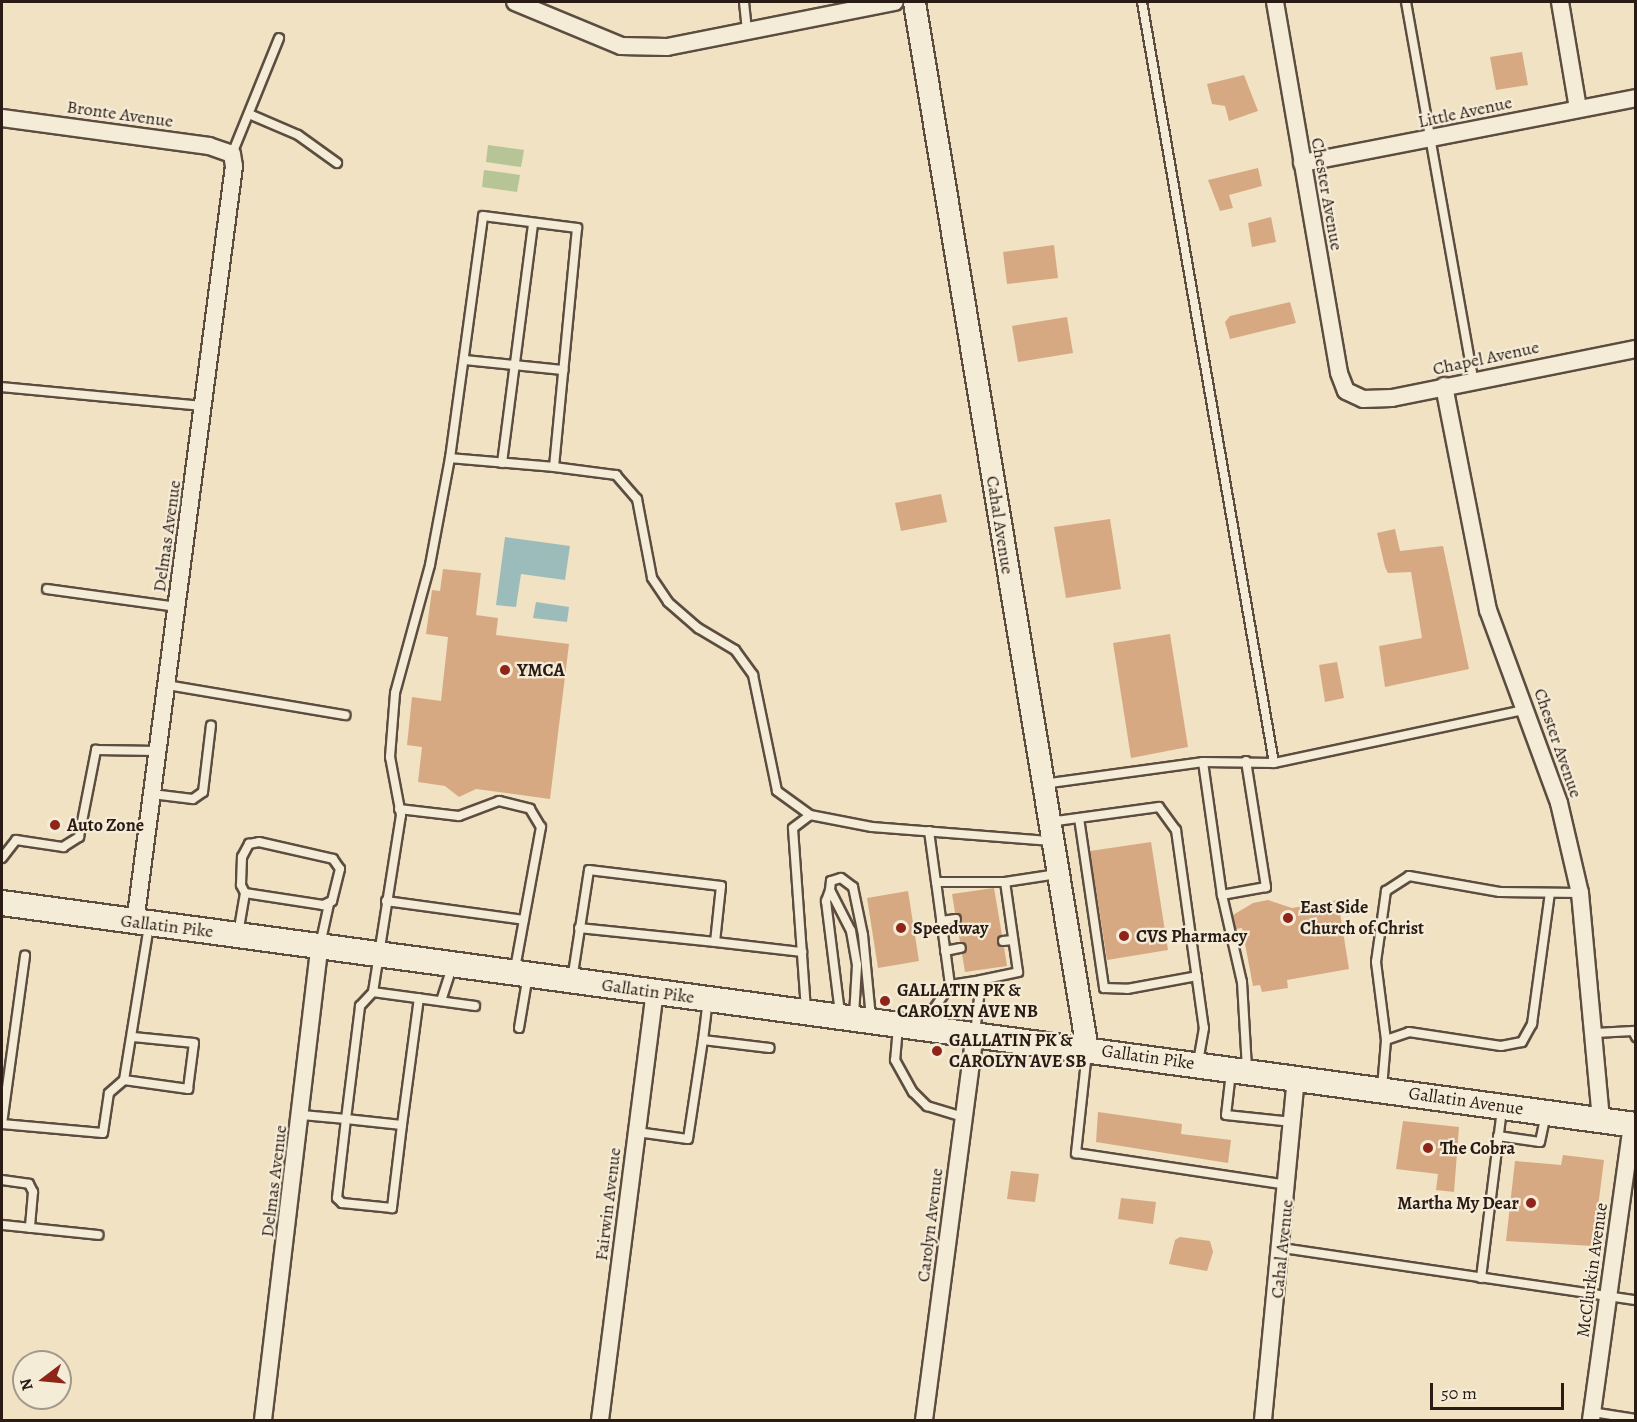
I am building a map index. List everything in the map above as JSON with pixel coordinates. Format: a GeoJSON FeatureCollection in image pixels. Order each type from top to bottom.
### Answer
{"type":"FeatureCollection","features":[{"type":"Feature","properties":{"kind":"main road","name":"Gallatin Pike"},"geometry":{"type":"LineString","coordinates":[[2,903],[320,945],[655,993],[1296,1076]]}},
{"type":"Feature","properties":{"kind":"main road","name":"Gallatin Avenue"},"geometry":{"type":"LineString","coordinates":[[1296,1076],[1634,1125]]}},
{"type":"Feature","properties":{"kind":"street"},"geometry":{"type":"LineString","coordinates":[[515,2],[621,46],[667,47],[895,2]]}},
{"type":"Feature","properties":{"kind":"street","name":"Cahal Avenue"},"geometry":{"type":"LineString","coordinates":[[914,2],[1087,1049]]}},
{"type":"Feature","properties":{"kind":"street","name":"Chester Avenue"},"geometry":{"type":"LineString","coordinates":[[1275,2],[1339,373],[1346,391]]}},
{"type":"Feature","properties":{"kind":"street"},"geometry":{"type":"LineString","coordinates":[[1560,2],[1578,108]]}},
{"type":"Feature","properties":{"kind":"street","name":"Little Avenue"},"geometry":{"type":"LineString","coordinates":[[1302,163],[1430,140],[1635,98]]}},
{"type":"Feature","properties":{"kind":"street","name":"Bronte Avenue"},"geometry":{"type":"LineString","coordinates":[[2,118],[209,146],[232,154]]}},
{"type":"Feature","properties":{"kind":"street","name":"Delmas Avenue"},"geometry":{"type":"LineString","coordinates":[[142,923],[152,794],[204,406],[232,154]]}},
{"type":"Feature","properties":{"kind":"street","name":"Chapel Avenue"},"geometry":{"type":"LineString","coordinates":[[1346,391],[1373,399],[1635,349]]}},
{"type":"Feature","properties":{"kind":"street","name":"Chester Avenue"},"geometry":{"type":"LineString","coordinates":[[1444,386],[1488,610],[1528,709],[1559,803],[1580,893],[1595,1033],[1601,1119]]}},
{"type":"Feature","properties":{"kind":"street","name":"Delmas Avenue"},"geometry":{"type":"LineString","coordinates":[[264,1420],[302,1115],[320,945]]}},
{"type":"Feature","properties":{"kind":"street","name":"Fairwin Avenue"},"geometry":{"type":"LineString","coordinates":[[600,1420],[655,993]]}},
{"type":"Feature","properties":{"kind":"street","name":"Carolyn Avenue"},"geometry":{"type":"LineString","coordinates":[[924,1420],[975,1035]]}},
{"type":"Feature","properties":{"kind":"street","name":"Cahal Avenue"},"geometry":{"type":"LineString","coordinates":[[1263,1420],[1289,1185],[1296,1076]]}},
{"type":"Feature","properties":{"kind":"street","name":"McClurkin Avenue"},"geometry":{"type":"LineString","coordinates":[[1591,1416],[1634,1125]]}},
{"type":"Feature","properties":{"kind":"lane"},"geometry":{"type":"LineString","coordinates":[[744,2],[747,32]]}},
{"type":"Feature","properties":{"kind":"lane"},"geometry":{"type":"LineString","coordinates":[[1142,2],[1274,763]]}},
{"type":"Feature","properties":{"kind":"lane"},"geometry":{"type":"LineString","coordinates":[[1406,2],[1473,379]]}},
{"type":"Feature","properties":{"kind":"lane"},"geometry":{"type":"LineString","coordinates":[[232,154],[279,38]]}},
{"type":"Feature","properties":{"kind":"lane"},"geometry":{"type":"LineString","coordinates":[[249,114],[298,135],[337,163]]}},
{"type":"Feature","properties":{"kind":"lane"},"geometry":{"type":"LineString","coordinates":[[419,998],[390,1210],[342,1203],[337,1198],[360,1006],[373,992],[399,809],[390,757],[395,693],[430,565],[450,458],[483,216],[577,228],[554,467]]}},
{"type":"Feature","properties":{"kind":"lane"},"geometry":{"type":"LineString","coordinates":[[502,463],[533,223]]}},
{"type":"Feature","properties":{"kind":"lane"},"geometry":{"type":"LineString","coordinates":[[464,360],[563,370]]}},
{"type":"Feature","properties":{"kind":"lane"},"geometry":{"type":"LineString","coordinates":[[2,387],[204,406]]}},
{"type":"Feature","properties":{"kind":"lane"},"geometry":{"type":"LineString","coordinates":[[450,458],[616,475],[637,499],[652,578],[668,602],[698,628],[735,650],[753,675],[777,791],[810,815],[929,831],[1050,832],[1079,818],[1159,807],[1176,831],[1204,1028],[1198,1064]]}},
{"type":"Feature","properties":{"kind":"lane"},"geometry":{"type":"LineString","coordinates":[[47,589],[177,608]]}},
{"type":"Feature","properties":{"kind":"lane"},"geometry":{"type":"LineString","coordinates":[[167,684],[345,715]]}},
{"type":"Feature","properties":{"kind":"lane"},"geometry":{"type":"LineString","coordinates":[[1043,784],[1203,762],[1274,763],[1528,709]]}},
{"type":"Feature","properties":{"kind":"lane"},"geometry":{"type":"LineString","coordinates":[[152,794],[193,799],[203,792],[211,724]]}},
{"type":"Feature","properties":{"kind":"lane"},"geometry":{"type":"LineString","coordinates":[[2,858],[16,840],[63,847],[79,837],[96,750],[158,751]]}},
{"type":"Feature","properties":{"kind":"lane"},"geometry":{"type":"LineString","coordinates":[[1222,895],[1266,887],[1246,761]]}},
{"type":"Feature","properties":{"kind":"lane"},"geometry":{"type":"LineString","coordinates":[[1203,762],[1222,895],[1242,982],[1239,1070],[1226,1115],[1294,1122]]}},
{"type":"Feature","properties":{"kind":"lane"},"geometry":{"type":"LineString","coordinates":[[399,809],[459,816],[499,801],[530,809],[541,827],[524,920],[519,1028]]}},
{"type":"Feature","properties":{"kind":"lane"},"geometry":{"type":"LineString","coordinates":[[806,1013],[793,828],[810,815]]}},
{"type":"Feature","properties":{"kind":"lane"},"geometry":{"type":"LineString","coordinates":[[1079,818],[1104,988],[1197,976]]}},
{"type":"Feature","properties":{"kind":"lane"},"geometry":{"type":"LineString","coordinates":[[929,831],[950,985]]}},
{"type":"Feature","properties":{"kind":"lane"},"geometry":{"type":"LineString","coordinates":[[238,935],[245,893],[241,885],[242,857],[249,844],[258,842],[333,859],[339,869],[320,945]]}},
{"type":"Feature","properties":{"kind":"lane"},"geometry":{"type":"LineString","coordinates":[[572,980],[589,870],[721,886],[715,942]]}},
{"type":"Feature","properties":{"kind":"lane"},"geometry":{"type":"LineString","coordinates":[[936,882],[1005,882],[1057,874]]}},
{"type":"Feature","properties":{"kind":"lane"},"geometry":{"type":"LineString","coordinates":[[1382,1089],[1386,1040],[1376,962],[1386,891],[1410,876],[1500,892],[1580,893]]}},
{"type":"Feature","properties":{"kind":"lane"},"geometry":{"type":"LineString","coordinates":[[841,878],[853,887],[863,935],[855,1019],[826,901],[831,881],[841,878]]}},
{"type":"Feature","properties":{"kind":"lane"},"geometry":{"type":"LineString","coordinates":[[964,1117],[927,1106],[907,1083],[895,1060],[910,1026],[950,985],[1018,972],[1005,882]]}},
{"type":"Feature","properties":{"kind":"lane"},"geometry":{"type":"LineString","coordinates":[[830,890],[851,931],[857,965],[855,1019]]}},
{"type":"Feature","properties":{"kind":"lane"},"geometry":{"type":"LineString","coordinates":[[245,893],[329,904]]}},
{"type":"Feature","properties":{"kind":"lane"},"geometry":{"type":"LineString","coordinates":[[1386,1040],[1410,1032],[1501,1046],[1522,1042],[1532,1023],[1550,893]]}},
{"type":"Feature","properties":{"kind":"lane"},"geometry":{"type":"LineString","coordinates":[[386,901],[524,920]]}},
{"type":"Feature","properties":{"kind":"lane"},"geometry":{"type":"LineString","coordinates":[[998,913],[1009,911]]}},
{"type":"Feature","properties":{"kind":"lane"},"geometry":{"type":"LineString","coordinates":[[941,921],[956,919]]}},
{"type":"Feature","properties":{"kind":"lane"},"geometry":{"type":"LineString","coordinates":[[25,956],[2,1124],[103,1133],[109,1093],[124,1080],[133,1037],[142,923]]}},
{"type":"Feature","properties":{"kind":"lane"},"geometry":{"type":"LineString","coordinates":[[579,928],[802,952]]}},
{"type":"Feature","properties":{"kind":"lane"},"geometry":{"type":"LineString","coordinates":[[1003,941],[1013,940]]}},
{"type":"Feature","properties":{"kind":"lane"},"geometry":{"type":"LineString","coordinates":[[945,951],[961,948]]}},
{"type":"Feature","properties":{"kind":"lane"},"geometry":{"type":"LineString","coordinates":[[441,1001],[453,964]]}},
{"type":"Feature","properties":{"kind":"lane"},"geometry":{"type":"LineString","coordinates":[[975,1035],[981,980]]}},
{"type":"Feature","properties":{"kind":"lane"},"geometry":{"type":"LineString","coordinates":[[373,992],[475,1005]]}},
{"type":"Feature","properties":{"kind":"lane"},"geometry":{"type":"LineString","coordinates":[[637,1132],[688,1139],[708,1000]]}},
{"type":"Feature","properties":{"kind":"lane"},"geometry":{"type":"LineString","coordinates":[[1595,1033],[1633,1031],[1635,1037]]}},
{"type":"Feature","properties":{"kind":"lane"},"geometry":{"type":"LineString","coordinates":[[124,1080],[188,1089],[194,1044],[133,1037]]}},
{"type":"Feature","properties":{"kind":"lane"},"geometry":{"type":"LineString","coordinates":[[703,1040],[770,1048]]}},
{"type":"Feature","properties":{"kind":"lane"},"geometry":{"type":"LineString","coordinates":[[1087,1049],[1088,1074],[1076,1153],[1289,1185]]}},
{"type":"Feature","properties":{"kind":"lane"},"geometry":{"type":"LineString","coordinates":[[1481,1278],[1502,1106]]}},
{"type":"Feature","properties":{"kind":"lane"},"geometry":{"type":"LineString","coordinates":[[1498,1136],[1540,1142],[1546,1112]]}},
{"type":"Feature","properties":{"kind":"lane"},"geometry":{"type":"LineString","coordinates":[[302,1115],[402,1125]]}},
{"type":"Feature","properties":{"kind":"lane"},"geometry":{"type":"LineString","coordinates":[[2,1180],[29,1184],[33,1192],[30,1228]]}},
{"type":"Feature","properties":{"kind":"lane"},"geometry":{"type":"LineString","coordinates":[[2,1225],[99,1235]]}},
{"type":"Feature","properties":{"kind":"lane"},"geometry":{"type":"LineString","coordinates":[[1282,1248],[1635,1300]]}},
{"type":"Feature","properties":{"kind":"lane"},"geometry":{"type":"LineString","coordinates":[[1591,1416],[1635,1419]]}},
{"type":"Feature","properties":{"kind":"green space"},"geometry":{"type":"Polygon","coordinates":[[[488,145],[524,150],[521,167],[486,162],[488,145]]]}},
{"type":"Feature","properties":{"kind":"green space"},"geometry":{"type":"Polygon","coordinates":[[[484,170],[520,175],[517,192],[482,187],[484,170]]]}},
{"type":"Feature","properties":{"kind":"water"},"geometry":{"type":"Polygon","coordinates":[[[505,537],[570,546],[565,580],[521,574],[516,607],[496,605],[505,537]]]}},
{"type":"Feature","properties":{"kind":"water"},"geometry":{"type":"Polygon","coordinates":[[[536,602],[569,607],[567,622],[533,618],[536,602]]]}},
{"type":"Feature","properties":{"kind":"building"},"geometry":{"type":"Polygon","coordinates":[[[1522,52],[1528,85],[1496,90],[1490,57],[1522,52]]]}},
{"type":"Feature","properties":{"kind":"building"},"geometry":{"type":"Polygon","coordinates":[[[1244,75],[1258,111],[1229,121],[1225,106],[1212,104],[1207,84],[1244,75]]]}},
{"type":"Feature","properties":{"kind":"building"},"geometry":{"type":"Polygon","coordinates":[[[1258,168],[1262,186],[1229,195],[1233,208],[1220,211],[1208,180],[1258,168]]]}},
{"type":"Feature","properties":{"kind":"building"},"geometry":{"type":"Polygon","coordinates":[[[1271,217],[1276,242],[1252,247],[1248,223],[1271,217]]]}},
{"type":"Feature","properties":{"kind":"building"},"geometry":{"type":"Polygon","coordinates":[[[1054,245],[1058,278],[1007,284],[1003,252],[1054,245]]]}},
{"type":"Feature","properties":{"kind":"building"},"geometry":{"type":"Polygon","coordinates":[[[1290,302],[1296,323],[1230,339],[1225,322],[1230,316],[1290,302]]]}},
{"type":"Feature","properties":{"kind":"building"},"geometry":{"type":"Polygon","coordinates":[[[1067,317],[1073,353],[1018,362],[1012,326],[1067,317]]]}},
{"type":"Feature","properties":{"kind":"building"},"geometry":{"type":"Polygon","coordinates":[[[941,494],[947,522],[901,531],[895,503],[941,494]]]}},
{"type":"Feature","properties":{"kind":"building"},"geometry":{"type":"Polygon","coordinates":[[[1110,519],[1121,589],[1066,598],[1054,527],[1110,519]]]}},
{"type":"Feature","properties":{"kind":"building"},"geometry":{"type":"Polygon","coordinates":[[[1395,529],[1400,551],[1443,546],[1469,669],[1385,687],[1379,646],[1422,638],[1411,572],[1388,573],[1385,567],[1377,533],[1395,529]]]}},
{"type":"Feature","properties":{"kind":"building","name":"YMCA"},"geometry":{"type":"Polygon","coordinates":[[[443,569],[481,573],[476,615],[498,618],[496,635],[569,644],[550,799],[476,789],[459,797],[445,786],[418,782],[422,747],[407,745],[412,697],[441,701],[448,637],[426,634],[432,590],[440,591],[443,569]]]}},
{"type":"Feature","properties":{"kind":"building"},"geometry":{"type":"Polygon","coordinates":[[[1170,634],[1188,747],[1131,758],[1113,643],[1170,634]]]}},
{"type":"Feature","properties":{"kind":"building"},"geometry":{"type":"Polygon","coordinates":[[[1337,662],[1344,698],[1325,702],[1319,665],[1337,662]]]}},
{"type":"Feature","properties":{"kind":"building","name":"CVS Pharmacy"},"geometry":{"type":"Polygon","coordinates":[[[1151,842],[1168,950],[1107,960],[1090,851],[1151,842]]]}},
{"type":"Feature","properties":{"kind":"building"},"geometry":{"type":"Polygon","coordinates":[[[994,888],[1002,935],[997,942],[1004,947],[1007,966],[965,972],[962,954],[967,947],[960,942],[957,925],[962,918],[955,913],[952,894],[994,888]]]}},
{"type":"Feature","properties":{"kind":"building"},"geometry":{"type":"Polygon","coordinates":[[[908,891],[919,961],[878,968],[867,898],[908,891]]]}},
{"type":"Feature","properties":{"kind":"building"},"geometry":{"type":"Polygon","coordinates":[[[1268,900],[1292,908],[1338,900],[1349,969],[1287,980],[1288,988],[1262,992],[1260,985],[1253,986],[1242,928],[1236,929],[1233,915],[1253,903],[1268,900]]]}},
{"type":"Feature","properties":{"kind":"building"},"geometry":{"type":"Polygon","coordinates":[[[1098,1112],[1182,1124],[1181,1134],[1231,1140],[1228,1163],[1096,1142],[1098,1112]]]}},
{"type":"Feature","properties":{"kind":"building","name":"The Cobra"},"geometry":{"type":"Polygon","coordinates":[[[1403,1121],[1459,1127],[1454,1192],[1436,1190],[1438,1174],[1396,1169],[1403,1121]]]}},
{"type":"Feature","properties":{"kind":"building"},"geometry":{"type":"Polygon","coordinates":[[[1563,1155],[1604,1160],[1593,1246],[1506,1241],[1515,1161],[1561,1165],[1563,1155]]]}},
{"type":"Feature","properties":{"kind":"building"},"geometry":{"type":"Polygon","coordinates":[[[1011,1171],[1039,1174],[1035,1202],[1007,1199],[1011,1171]]]}},
{"type":"Feature","properties":{"kind":"building"},"geometry":{"type":"Polygon","coordinates":[[[1121,1198],[1156,1202],[1153,1224],[1118,1219],[1121,1198]]]}},
{"type":"Feature","properties":{"kind":"building"},"geometry":{"type":"Polygon","coordinates":[[[1180,1237],[1210,1241],[1213,1252],[1207,1271],[1169,1264],[1175,1240],[1180,1237]]]}},
{"type":"Feature","properties":{"kind":"place","name":"YMCA"},"geometry":{"type":"Point","coordinates":[505,670]}},
{"type":"Feature","properties":{"kind":"place","name":"Auto Zone"},"geometry":{"type":"Point","coordinates":[55,825]}},
{"type":"Feature","properties":{"kind":"place","name":"East Side Church of Christ"},"geometry":{"type":"Point","coordinates":[1288,918]}},
{"type":"Feature","properties":{"kind":"place","name":"Speedway"},"geometry":{"type":"Point","coordinates":[901,928]}},
{"type":"Feature","properties":{"kind":"place","name":"CVS Pharmacy"},"geometry":{"type":"Point","coordinates":[1124,936]}},
{"type":"Feature","properties":{"kind":"place","name":"GALLATIN PK & CAROLYN AVE NB"},"geometry":{"type":"Point","coordinates":[885,1001]}},
{"type":"Feature","properties":{"kind":"place","name":"GALLATIN PK & CAROLYN AVE SB"},"geometry":{"type":"Point","coordinates":[937,1051]}},
{"type":"Feature","properties":{"kind":"place","name":"The Cobra"},"geometry":{"type":"Point","coordinates":[1428,1148]}},
{"type":"Feature","properties":{"kind":"place","name":"Martha My Dear"},"geometry":{"type":"Point","coordinates":[1531,1203]}}]}
